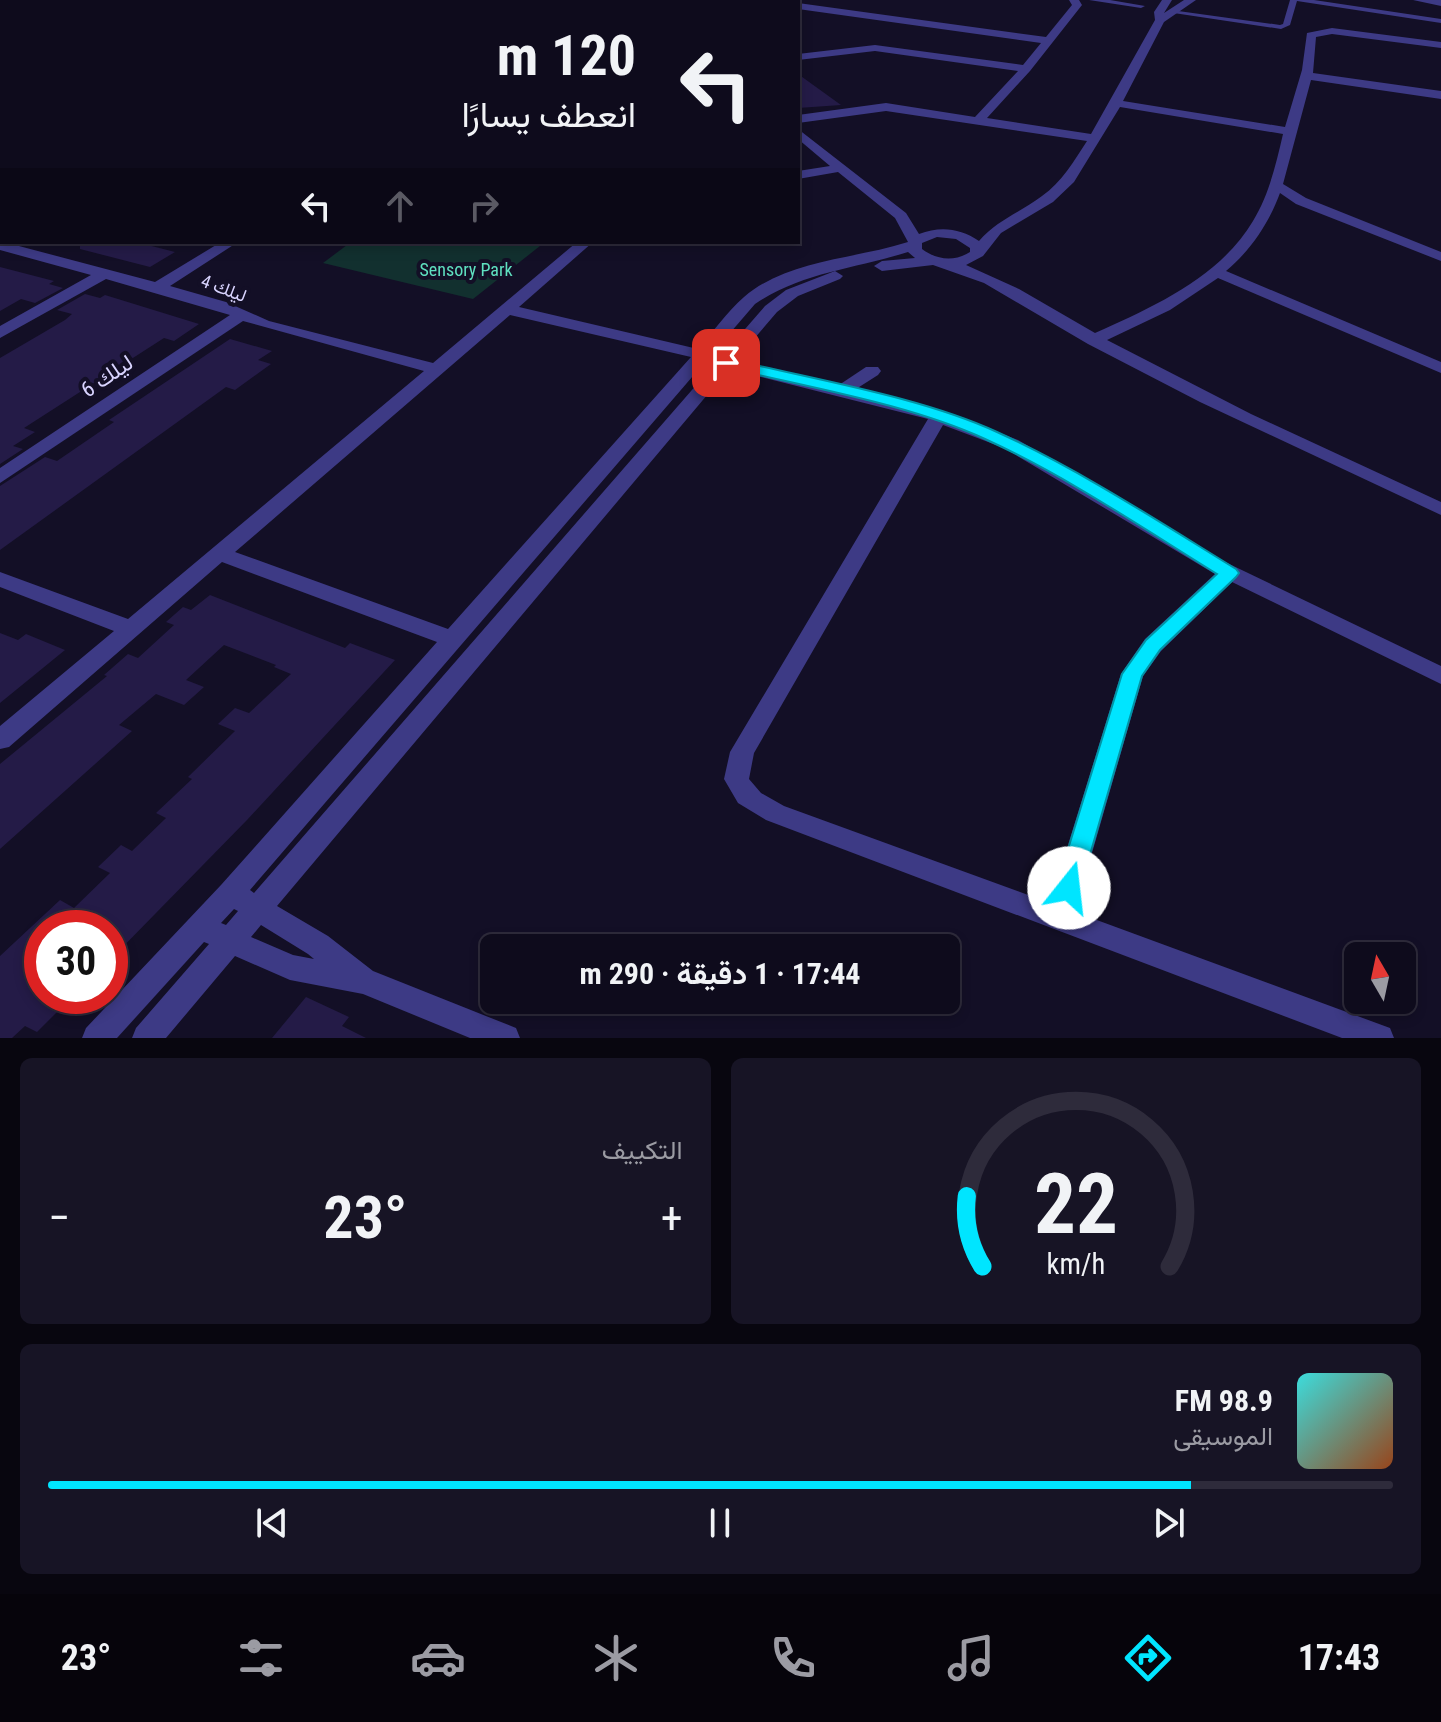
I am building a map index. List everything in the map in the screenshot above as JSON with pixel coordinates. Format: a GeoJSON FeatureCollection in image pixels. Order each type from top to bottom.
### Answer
{"type":"FeatureCollection","features":[{"type":"Feature","properties":{"kind":"street"},"geometry":{"type":"LineString","coordinates":[[978,121],[1026,69],[1073,5],[1061,0]]}},
{"type":"Feature","properties":{"kind":"street"},"geometry":{"type":"LineString","coordinates":[[1165,16],[1159,12],[1167,0]]}},
{"type":"Feature","properties":{"kind":"street"},"geometry":{"type":"LineString","coordinates":[[147,1038],[771,309],[805,286],[864,270],[964,262],[978,252],[1002,226],[1035,208],[1059,189],[1115,105],[1165,16],[1191,0]]}},
{"type":"Feature","properties":{"kind":"street"},"geometry":{"type":"LineString","coordinates":[[1418,0],[1441,3]]}},
{"type":"Feature","properties":{"kind":"street"},"geometry":{"type":"LineString","coordinates":[[800,3],[1046,40]]}},
{"type":"Feature","properties":{"kind":"street"},"geometry":{"type":"LineString","coordinates":[[1094,340],[1162,307],[1216,272],[1249,239],[1276,185],[1307,76],[1312,42],[1329,34],[1356,34],[1441,45]]}},
{"type":"Feature","properties":{"kind":"street"},"geometry":{"type":"LineString","coordinates":[[800,57],[875,48],[1026,69]]}},
{"type":"Feature","properties":{"kind":"street"},"geometry":{"type":"LineString","coordinates":[[1307,76],[1441,95]]}},
{"type":"Feature","properties":{"kind":"street"},"geometry":{"type":"LineString","coordinates":[[1115,105],[1291,132]]}},
{"type":"Feature","properties":{"kind":"street"},"geometry":{"type":"LineString","coordinates":[[800,119],[886,107],[1092,141]]}},
{"type":"Feature","properties":{"kind":"street"},"geometry":{"type":"LineString","coordinates":[[800,135],[901,216],[974,242],[989,272],[1002,284],[1094,340],[1297,445],[1441,509]]}},
{"type":"Feature","properties":{"kind":"street"},"geometry":{"type":"LineString","coordinates":[[800,175],[840,168]]}},
{"type":"Feature","properties":{"kind":"street"},"geometry":{"type":"LineString","coordinates":[[1276,185],[1312,205],[1441,257]]}},
{"type":"Feature","properties":{"kind":"street"},"geometry":{"type":"LineString","coordinates":[[1268,205],[1312,205]]}},
{"type":"Feature","properties":{"kind":"street"},"geometry":{"type":"LineString","coordinates":[[901,216],[918,254],[1002,284]]}},
{"type":"Feature","properties":{"kind":"street"},"geometry":{"type":"LineString","coordinates":[[97,1038],[231,893],[749,301],[777,282],[811,269],[885,255],[926,235],[1002,226]]}},
{"type":"Feature","properties":{"kind":"street"},"geometry":{"type":"LineString","coordinates":[[158,287],[228,244]]}},
{"type":"Feature","properties":{"kind":"street"},"geometry":{"type":"LineString","coordinates":[[0,740],[584,244]]}},
{"type":"Feature","properties":{"kind":"street","name":"ليلك 4"},"geometry":{"type":"LineString","coordinates":[[0,245],[220,305],[263,324],[434,368]]}},
{"type":"Feature","properties":{"kind":"street"},"geometry":{"type":"LineString","coordinates":[[1216,272],[1441,368]]}},
{"type":"Feature","properties":{"kind":"street"},"geometry":{"type":"LineString","coordinates":[[0,333],[105,273]]}},
{"type":"Feature","properties":{"kind":"street"},"geometry":{"type":"LineString","coordinates":[[505,309],[700,354]]}},
{"type":"Feature","properties":{"kind":"street","name":"ليلك 6"},"geometry":{"type":"LineString","coordinates":[[0,477],[241,315]]}},
{"type":"Feature","properties":{"kind":"street"},"geometry":{"type":"LineString","coordinates":[[726,363],[939,416],[1031,454],[1229,573],[1441,676]]}},
{"type":"Feature","properties":{"kind":"street"},"geometry":{"type":"LineString","coordinates":[[843,390],[872,371]]}},
{"type":"Feature","properties":{"kind":"street"},"geometry":{"type":"LineString","coordinates":[[675,383],[703,391]]}},
{"type":"Feature","properties":{"kind":"street"},"geometry":{"type":"LineString","coordinates":[[939,416],[742,752],[736,779],[742,792],[756,805],[775,813],[1379,1038]]}},
{"type":"Feature","properties":{"kind":"street"},"geometry":{"type":"LineString","coordinates":[[217,553],[452,639]]}},
{"type":"Feature","properties":{"kind":"street"},"geometry":{"type":"LineString","coordinates":[[1060,917],[1132,674],[1153,645],[1229,573]]}},
{"type":"Feature","properties":{"kind":"street"},"geometry":{"type":"LineString","coordinates":[[0,579],[129,628]]}},
{"type":"Feature","properties":{"kind":"street"},"geometry":{"type":"LineString","coordinates":[[231,893],[260,908],[365,981]]}},
{"type":"Feature","properties":{"kind":"street"},"geometry":{"type":"LineString","coordinates":[[200,927],[230,943],[290,967],[365,981],[505,1038]]}},
{"type":"Feature","properties":{"kind":"lane"},"geometry":{"type":"LineString","coordinates":[[1093,0],[1141,6]]}},
{"type":"Feature","properties":{"kind":"lane"},"geometry":{"type":"LineString","coordinates":[[1165,16],[1283,26],[1294,0]]}},
{"type":"Feature","properties":{"kind":"lane"},"geometry":{"type":"LineString","coordinates":[[1300,0],[1441,21]]}},
{"type":"Feature","properties":{"kind":"lane"},"geometry":{"type":"LineString","coordinates":[[1203,17],[1207,7]]}},
{"type":"Feature","properties":{"kind":"green space","name":"Sensory Park"},"geometry":{"type":"Polygon","coordinates":[[[348,244],[542,244],[473,299],[323,263],[348,244]]]}},
{"type":"Feature","properties":{"kind":"building"},"geometry":{"type":"Polygon","coordinates":[[[800,75],[841,105],[800,108],[800,75]]]}},
{"type":"Feature","properties":{"kind":"building"},"geometry":{"type":"Polygon","coordinates":[[[80,244],[144,244],[175,252],[150,267],[80,249],[80,244]]]}},
{"type":"Feature","properties":{"kind":"building"},"geometry":{"type":"Polygon","coordinates":[[[0,267],[54,281],[49,284],[63,288],[35,303],[21,299],[0,311],[0,267]]]}},
{"type":"Feature","properties":{"kind":"building"},"geometry":{"type":"Polygon","coordinates":[[[85,294],[100,298],[105,295],[199,324],[174,341],[164,338],[24,428],[35,432],[13,446],[23,449],[0,464],[0,358],[65,320],[72,314],[57,310],[85,294]]]}},
{"type":"Feature","properties":{"kind":"building"},"geometry":{"type":"Polygon","coordinates":[[[230,339],[272,351],[258,360],[271,364],[235,390],[226,387],[0,550],[0,486],[45,457],[57,461],[114,422],[109,420],[230,339]]]}},
{"type":"Feature","properties":{"kind":"building"},"geometry":{"type":"Polygon","coordinates":[[[210,595],[345,648],[350,643],[395,660],[247,820],[128,942],[128,910],[49,910],[60,900],[74,908],[110,873],[98,867],[121,845],[132,851],[166,818],[156,813],[235,731],[218,724],[235,708],[249,713],[291,674],[224,645],[186,680],[204,687],[184,705],[156,694],[119,725],[132,731],[0,849],[0,764],[107,676],[104,675],[128,654],[138,658],[174,625],[166,622],[183,607],[191,610],[210,595]]]}},
{"type":"Feature","properties":{"kind":"building"},"geometry":{"type":"Polygon","coordinates":[[[0,633],[18,640],[26,634],[65,650],[0,703],[0,633]]]}},
{"type":"Feature","properties":{"kind":"building"},"geometry":{"type":"Polygon","coordinates":[[[24,934],[24,1014],[55,1014],[37,1032],[25,1026],[12,1038],[0,1038],[0,956],[24,934]]]}},
{"type":"Feature","properties":{"kind":"building"},"geometry":{"type":"Polygon","coordinates":[[[306,997],[349,1017],[342,1026],[366,1038],[272,1038],[306,997]]]}},
{"type":"Feature","properties":{"kind":"route"},"geometry":{"type":"LineString","coordinates":[[726,363],[919,410],[1011,444],[1229,573],[1153,645],[1132,674],[1069,888]]}}]}
